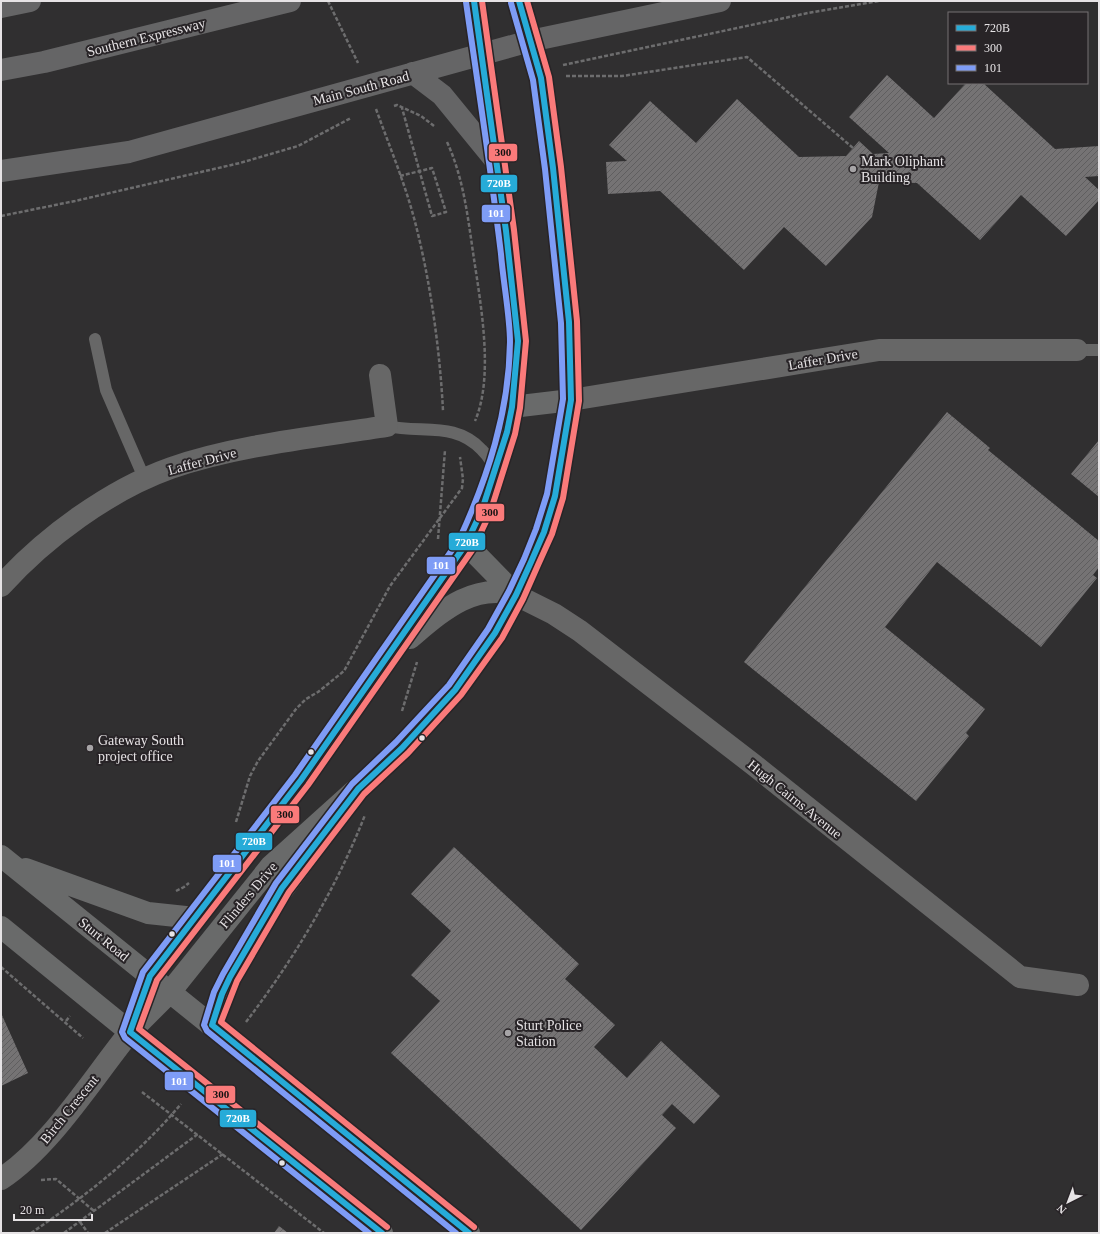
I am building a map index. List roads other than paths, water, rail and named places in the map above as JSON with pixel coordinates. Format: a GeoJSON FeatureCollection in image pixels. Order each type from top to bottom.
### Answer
{"type":"FeatureCollection","features":[{"type":"Feature","properties":{"kind":"highway","name":"Southern Expressway"},"geometry":{"type":"LineString","coordinates":[[1,70],[44,62],[283,2],[303,1]]}},
{"type":"Feature","properties":{"kind":"highway","name":"Main South Road"},"geometry":{"type":"LineString","coordinates":[[1,171],[129,152],[530,41],[720,1]]}},
{"type":"Feature","properties":{"kind":"highway"},"geometry":{"type":"LineString","coordinates":[[412,73],[442,95],[496,161]]}},
{"type":"Feature","properties":{"kind":"street","name":"Flinders Drive"},"geometry":{"type":"LineString","coordinates":[[130,1032],[170,992],[271,866],[402,748],[455,690],[495,633],[516,595],[544,532],[555,496],[571,400],[571,344],[557,205],[541,78],[519,2]]}},
{"type":"Feature","properties":{"kind":"street","name":"Flinders Drive"},"geometry":{"type":"LineString","coordinates":[[130,1032],[150,976],[301,780],[466,544],[482,510],[495,474],[512,407],[518,347],[517,322],[475,7]]}},
{"type":"Feature","properties":{"kind":"street","name":"Laffer Drive"},"geometry":{"type":"LineString","coordinates":[[571,400],[879,350],[1077,350]]}},
{"type":"Feature","properties":{"kind":"street"},"geometry":{"type":"LineString","coordinates":[[380,375],[387,426]]}},
{"type":"Feature","properties":{"kind":"street"},"geometry":{"type":"LineString","coordinates":[[512,407],[571,400]]}},
{"type":"Feature","properties":{"kind":"street","name":"Laffer Drive"},"geometry":{"type":"LineString","coordinates":[[1,586],[37,551],[63,530],[116,494],[170,469],[192,462],[240,451],[387,426]]}},
{"type":"Feature","properties":{"kind":"street"},"geometry":{"type":"LineString","coordinates":[[466,544],[516,595]]}},
{"type":"Feature","properties":{"kind":"street"},"geometry":{"type":"LineString","coordinates":[[390,654],[446,609],[461,600],[473,595],[490,592],[505,592],[516,595]]}},
{"type":"Feature","properties":{"kind":"street","name":"Hugh Cairns Avenue"},"geometry":{"type":"LineString","coordinates":[[516,595],[554,614],[580,631],[754,765],[1020,977],[1078,985]]}},
{"type":"Feature","properties":{"kind":"street"},"geometry":{"type":"LineString","coordinates":[[212,1025],[222,994],[270,907],[358,789]]}},
{"type":"Feature","properties":{"kind":"street"},"geometry":{"type":"LineString","coordinates":[[5,860],[148,913],[195,918]]}},
{"type":"Feature","properties":{"kind":"street","name":"Sturt Road"},"geometry":{"type":"LineString","coordinates":[[5,860],[469,1233]]}},
{"type":"Feature","properties":{"kind":"street"},"geometry":{"type":"LineString","coordinates":[[1,927],[382,1233]]}},
{"type":"Feature","properties":{"kind":"street","name":"Birch Crescent"},"geometry":{"type":"LineString","coordinates":[[1,1179],[20,1166],[52,1131],[130,1032]]}},
{"type":"Feature","properties":{"kind":"lane"},"geometry":{"type":"LineString","coordinates":[[96,339],[106,390],[145,480]]}},
{"type":"Feature","properties":{"kind":"lane"},"geometry":{"type":"LineString","coordinates":[[1077,350],[1099,350]]}},
{"type":"Feature","properties":{"kind":"lane"},"geometry":{"type":"LineString","coordinates":[[387,426],[402,430],[450,431],[462,434],[473,441],[484,452],[490,461],[495,474]]}},
{"type":"Feature","properties":{"kind":"place","name":"Mark Oliphant Building"},"geometry":{"type":"Point","coordinates":[853,169]}},
{"type":"Feature","properties":{"kind":"place","name":"Gateway South project office"},"geometry":{"type":"Point","coordinates":[90,748]}},
{"type":"Feature","properties":{"kind":"place","name":"Sturt Police Station"},"geometry":{"type":"Point","coordinates":[508,1033]}}]}
